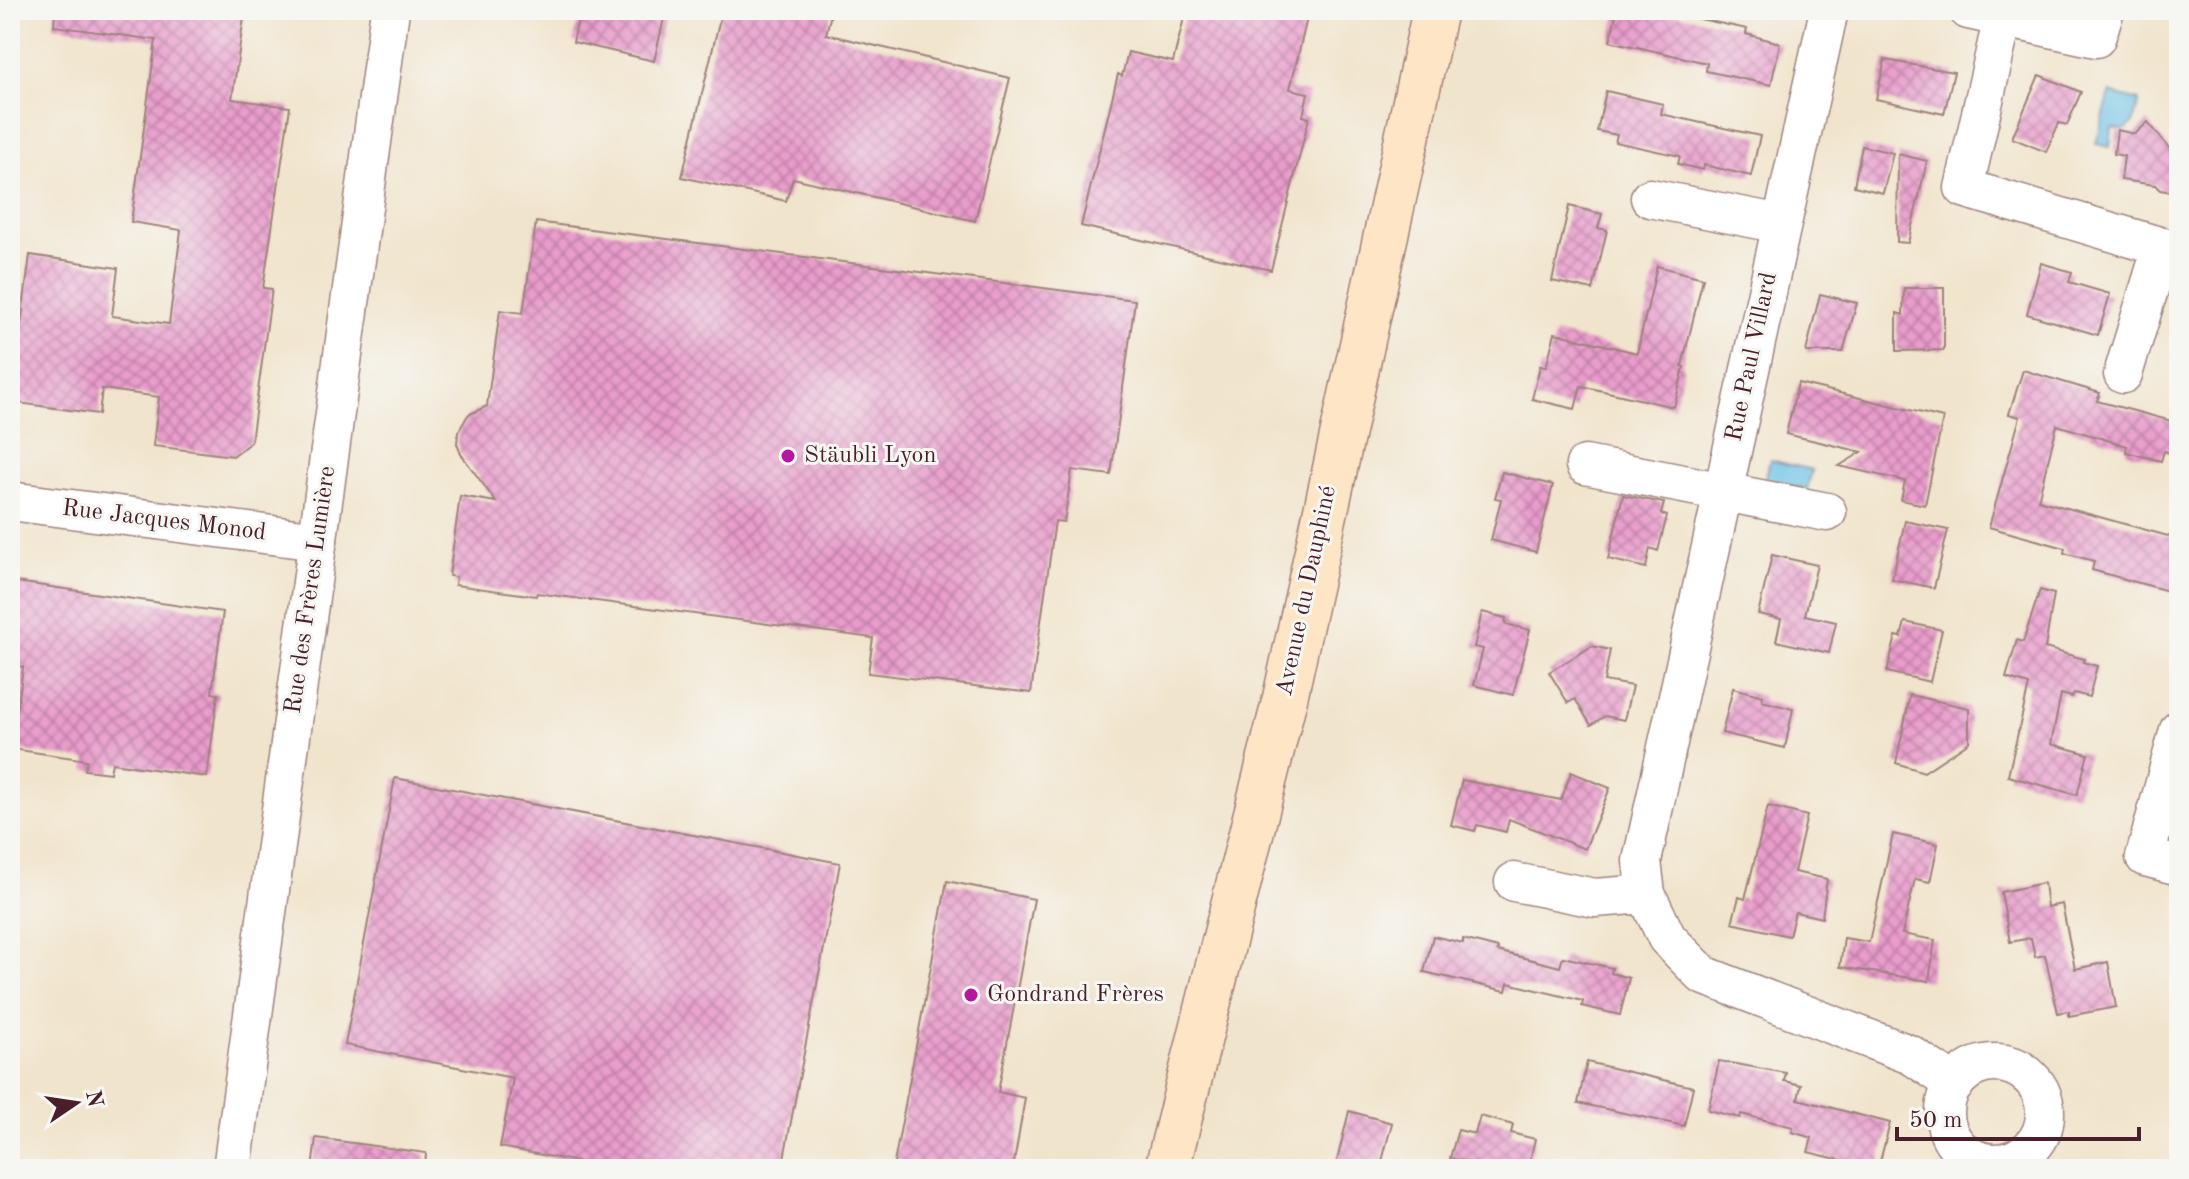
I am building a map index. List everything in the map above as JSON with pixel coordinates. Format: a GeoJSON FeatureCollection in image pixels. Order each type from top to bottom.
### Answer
{"type":"FeatureCollection","features":[{"type":"Feature","properties":{"kind":"main road","name":"Avenue du Dauphiné"},"geometry":{"type":"LineString","coordinates":[[1167,1169],[1285,698],[1435,10]]}},
{"type":"Feature","properties":{"kind":"street","name":"Rue des Frères Lumière"},"geometry":{"type":"LineString","coordinates":[[232,1169],[390,10]]}},
{"type":"Feature","properties":{"kind":"street","name":"Rue Paul Villard"},"geometry":{"type":"LineString","coordinates":[[1646,894],[1642,861],[1664,753],[1829,10]]}},
{"type":"Feature","properties":{"kind":"street"},"geometry":{"type":"LineString","coordinates":[[2105,10],[2096,38],[1986,14],[1964,188],[2170,248],[2123,374]]}},
{"type":"Feature","properties":{"kind":"street"},"geometry":{"type":"LineString","coordinates":[[1650,198],[1781,224]]}},
{"type":"Feature","properties":{"kind":"street"},"geometry":{"type":"LineString","coordinates":[[1585,465],[1827,512]]}},
{"type":"Feature","properties":{"kind":"street","name":"Rue Jacques Monod"},"geometry":{"type":"LineString","coordinates":[[10,501],[318,541]]}},
{"type":"Feature","properties":{"kind":"street"},"geometry":{"type":"LineString","coordinates":[[2179,730],[2145,857],[2179,866]]}},
{"type":"Feature","properties":{"kind":"street"},"geometry":{"type":"LineString","coordinates":[[1514,882],[1595,898],[1646,894],[1667,938],[1703,975],[1911,1055],[1955,1084]]}},
{"type":"Feature","properties":{"kind":"street"},"geometry":{"type":"LineString","coordinates":[[2003,1063],[2023,1071],[2038,1088],[2045,1110],[2041,1132],[2029,1150],[2009,1161],[1986,1166],[1966,1154],[1951,1138],[1944,1116],[1948,1094],[1961,1075],[1980,1064],[2003,1063]]}},
{"type":"Feature","properties":{"kind":"water"},"geometry":{"type":"Polygon","coordinates":[[[2110,93],[2139,101],[2133,123],[2125,130],[2112,128],[2110,147],[2096,144],[2110,93]]]}},
{"type":"Feature","properties":{"kind":"water"},"geometry":{"type":"Polygon","coordinates":[[[1770,460],[1812,470],[1807,490],[1765,480],[1770,460]]]}},
{"type":"Feature","properties":{"kind":"building"},"geometry":{"type":"Polygon","coordinates":[[[55,10],[245,10],[232,99],[290,107],[263,288],[272,289],[251,442],[233,456],[153,446],[159,397],[102,389],[99,414],[11,402],[30,255],[118,268],[112,316],[169,324],[181,230],[131,222],[156,40],[54,26],[55,10]]]}},
{"type":"Feature","properties":{"kind":"building"},"geometry":{"type":"Polygon","coordinates":[[[580,10],[666,10],[654,61],[573,42],[580,10]]]}},
{"type":"Feature","properties":{"kind":"building"},"geometry":{"type":"Polygon","coordinates":[[[722,10],[832,10],[826,34],[1010,78],[975,221],[793,178],[786,201],[682,177],[722,10]]]}},
{"type":"Feature","properties":{"kind":"building"},"geometry":{"type":"Polygon","coordinates":[[[1186,10],[1309,10],[1290,89],[1308,93],[1303,116],[1309,118],[1271,270],[1081,226],[1118,74],[1122,76],[1128,52],[1173,62],[1186,10]]]}},
{"type":"Feature","properties":{"kind":"building"},"geometry":{"type":"Polygon","coordinates":[[[1617,10],[1658,10],[1747,29],[1746,34],[1780,43],[1771,85],[1706,71],[1707,63],[1610,41],[1617,10]]]}},
{"type":"Feature","properties":{"kind":"building"},"geometry":{"type":"Polygon","coordinates":[[[1885,60],[1954,72],[1944,114],[1876,99],[1885,60]]]}},
{"type":"Feature","properties":{"kind":"building"},"geometry":{"type":"Polygon","coordinates":[[[2039,75],[2081,92],[2067,125],[2059,123],[2046,152],[2012,138],[2039,75]]]}},
{"type":"Feature","properties":{"kind":"building"},"geometry":{"type":"Polygon","coordinates":[[[1606,91],[1663,104],[1661,114],[1760,136],[1751,176],[1704,165],[1703,170],[1678,164],[1680,156],[1615,142],[1617,135],[1597,131],[1606,91]]]}},
{"type":"Feature","properties":{"kind":"building"},"geometry":{"type":"Polygon","coordinates":[[[2148,122],[2179,160],[2179,193],[2160,190],[2155,185],[2121,180],[2124,156],[2114,154],[2117,130],[2135,134],[2148,122]]]}},
{"type":"Feature","properties":{"kind":"building"},"geometry":{"type":"Polygon","coordinates":[[[1862,146],[1893,153],[1883,193],[1854,186],[1862,146]]]}},
{"type":"Feature","properties":{"kind":"building"},"geometry":{"type":"Polygon","coordinates":[[[1898,154],[1927,161],[1908,243],[1897,242],[1898,154]]]}},
{"type":"Feature","properties":{"kind":"building"},"geometry":{"type":"Polygon","coordinates":[[[1569,206],[1602,214],[1598,228],[1607,230],[1593,290],[1552,281],[1569,206]]]}},
{"type":"Feature","properties":{"kind":"building","name":"Stäubli Lyon"},"geometry":{"type":"Polygon","coordinates":[[[536,222],[1135,300],[1111,475],[1072,470],[1064,522],[1055,521],[1031,693],[868,673],[873,638],[455,585],[456,577],[449,576],[460,496],[496,502],[461,454],[457,444],[458,432],[468,415],[487,406],[500,310],[523,313],[536,222]]]}},
{"type":"Feature","properties":{"kind":"building"},"geometry":{"type":"Polygon","coordinates":[[[2041,263],[2072,272],[2069,282],[2110,294],[2098,335],[2027,314],[2041,263]]]}},
{"type":"Feature","properties":{"kind":"building"},"geometry":{"type":"Polygon","coordinates":[[[1657,266],[1703,278],[1674,407],[1581,386],[1575,409],[1532,399],[1540,366],[1546,367],[1555,333],[1637,353],[1657,266]]]}},
{"type":"Feature","properties":{"kind":"building"},"geometry":{"type":"Polygon","coordinates":[[[1904,288],[1944,288],[1944,350],[1897,351],[1897,313],[1903,315],[1904,288]]]}},
{"type":"Feature","properties":{"kind":"building"},"geometry":{"type":"Polygon","coordinates":[[[1820,294],[1857,303],[1843,352],[1806,352],[1820,294]]]}},
{"type":"Feature","properties":{"kind":"building"},"geometry":{"type":"Polygon","coordinates":[[[2023,370],[2100,393],[2097,401],[2179,423],[2179,456],[2164,451],[2161,461],[2126,452],[2127,446],[2057,425],[2038,500],[2179,539],[2179,594],[2092,570],[2094,561],[2064,553],[2065,548],[1989,527],[2020,417],[2009,414],[2023,370]]]}},
{"type":"Feature","properties":{"kind":"building"},"geometry":{"type":"Polygon","coordinates":[[[1798,383],[1943,418],[1925,505],[1901,500],[1905,481],[1839,466],[1862,452],[1786,434],[1798,383]]]}},
{"type":"Feature","properties":{"kind":"building"},"geometry":{"type":"Polygon","coordinates":[[[1502,472],[1553,485],[1536,552],[1491,540],[1501,499],[1495,498],[1502,472]]]}},
{"type":"Feature","properties":{"kind":"building"},"geometry":{"type":"Polygon","coordinates":[[[1623,495],[1664,503],[1661,514],[1667,516],[1658,551],[1650,548],[1646,568],[1608,559],[1623,495]]]}},
{"type":"Feature","properties":{"kind":"building"},"geometry":{"type":"Polygon","coordinates":[[[1905,521],[1948,530],[1934,588],[1892,579],[1905,521]]]}},
{"type":"Feature","properties":{"kind":"building"},"geometry":{"type":"Polygon","coordinates":[[[1772,555],[1817,565],[1805,615],[1836,622],[1829,653],[1776,641],[1781,619],[1758,614],[1772,555]]]}},
{"type":"Feature","properties":{"kind":"building"},"geometry":{"type":"Polygon","coordinates":[[[10,581],[223,612],[212,693],[218,694],[207,777],[112,763],[110,773],[85,770],[87,760],[12,749],[23,667],[10,665],[10,581]]]}},
{"type":"Feature","properties":{"kind":"building"},"geometry":{"type":"Polygon","coordinates":[[[2040,590],[2054,594],[2045,648],[2097,666],[2089,697],[2061,694],[2051,744],[2088,754],[2077,795],[2008,776],[2029,685],[2006,678],[2017,640],[2023,642],[2040,590]]]}},
{"type":"Feature","properties":{"kind":"building"},"geometry":{"type":"Polygon","coordinates":[[[1482,612],[1506,618],[1505,624],[1530,630],[1513,695],[1474,685],[1483,649],[1474,647],[1482,612]]]}},
{"type":"Feature","properties":{"kind":"building"},"geometry":{"type":"Polygon","coordinates":[[[1905,622],[1942,630],[1930,682],[1887,672],[1896,636],[1901,637],[1905,622]]]}},
{"type":"Feature","properties":{"kind":"building"},"geometry":{"type":"Polygon","coordinates":[[[1592,646],[1610,650],[1604,681],[1632,686],[1624,720],[1605,716],[1591,725],[1575,699],[1568,703],[1549,672],[1592,646]]]}},
{"type":"Feature","properties":{"kind":"building"},"geometry":{"type":"Polygon","coordinates":[[[1733,688],[1763,696],[1762,701],[1793,709],[1785,748],[1722,733],[1733,688]]]}},
{"type":"Feature","properties":{"kind":"building"},"geometry":{"type":"Polygon","coordinates":[[[1910,695],[1969,708],[1969,742],[1924,772],[1896,763],[1910,695]]]}},
{"type":"Feature","properties":{"kind":"building"},"geometry":{"type":"Polygon","coordinates":[[[1571,772],[1610,788],[1585,849],[1509,819],[1506,832],[1477,825],[1475,831],[1451,825],[1462,780],[1561,800],[1571,772]]]}},
{"type":"Feature","properties":{"kind":"building"},"geometry":{"type":"Polygon","coordinates":[[[395,778],[840,863],[782,1169],[614,1169],[500,1147],[513,1078],[345,1045],[395,778]]]}},
{"type":"Feature","properties":{"kind":"building"},"geometry":{"type":"Polygon","coordinates":[[[1768,806],[1807,816],[1794,872],[1827,879],[1822,918],[1795,912],[1789,936],[1732,923],[1739,897],[1745,899],[1768,806]]]}},
{"type":"Feature","properties":{"kind":"building"},"geometry":{"type":"Polygon","coordinates":[[[1893,834],[1938,844],[1930,882],[1915,879],[1902,934],[1935,940],[1929,981],[1840,967],[1844,938],[1869,942],[1893,834]]]}},
{"type":"Feature","properties":{"kind":"building","name":"Gondrand Frères"},"geometry":{"type":"Polygon","coordinates":[[[947,881],[1034,899],[998,1092],[1025,1098],[1013,1169],[893,1169],[947,881]]]}},
{"type":"Feature","properties":{"kind":"building"},"geometry":{"type":"Polygon","coordinates":[[[2044,883],[2047,907],[2062,904],[2075,969],[2108,962],[2116,1007],[2069,1016],[2069,1011],[2058,1013],[2045,955],[2035,957],[2031,938],[2010,942],[2001,892],[2044,883]]]}},
{"type":"Feature","properties":{"kind":"building"},"geometry":{"type":"Polygon","coordinates":[[[1433,936],[1463,943],[1463,939],[1560,967],[1563,957],[1612,968],[1611,973],[1629,978],[1620,1015],[1582,1006],[1583,1001],[1508,983],[1506,991],[1424,972],[1433,936]]]}},
{"type":"Feature","properties":{"kind":"building"},"geometry":{"type":"Polygon","coordinates":[[[1719,1061],[1786,1073],[1784,1081],[1801,1085],[1798,1099],[1890,1123],[1878,1169],[1808,1152],[1812,1138],[1792,1132],[1793,1127],[1741,1114],[1740,1118],[1708,1110],[1719,1061]]]}},
{"type":"Feature","properties":{"kind":"building"},"geometry":{"type":"Polygon","coordinates":[[[1587,1062],[1693,1087],[1684,1126],[1578,1103],[1587,1062]]]}},
{"type":"Feature","properties":{"kind":"building"},"geometry":{"type":"Polygon","coordinates":[[[1349,1111],[1392,1123],[1380,1169],[1335,1169],[1349,1111]]]}},
{"type":"Feature","properties":{"kind":"building"},"geometry":{"type":"Polygon","coordinates":[[[1480,1116],[1513,1125],[1511,1133],[1535,1139],[1528,1169],[1498,1169],[1450,1158],[1458,1130],[1475,1134],[1480,1116]]]}},
{"type":"Feature","properties":{"kind":"building"},"geometry":{"type":"Polygon","coordinates":[[[316,1138],[426,1153],[425,1169],[312,1169],[316,1138]]]}},
{"type":"Feature","properties":{"kind":"place","name":"Stäubli Lyon"},"geometry":{"type":"Point","coordinates":[788,456]}},
{"type":"Feature","properties":{"kind":"place","name":"Gondrand Frères"},"geometry":{"type":"Point","coordinates":[971,995]}}]}
